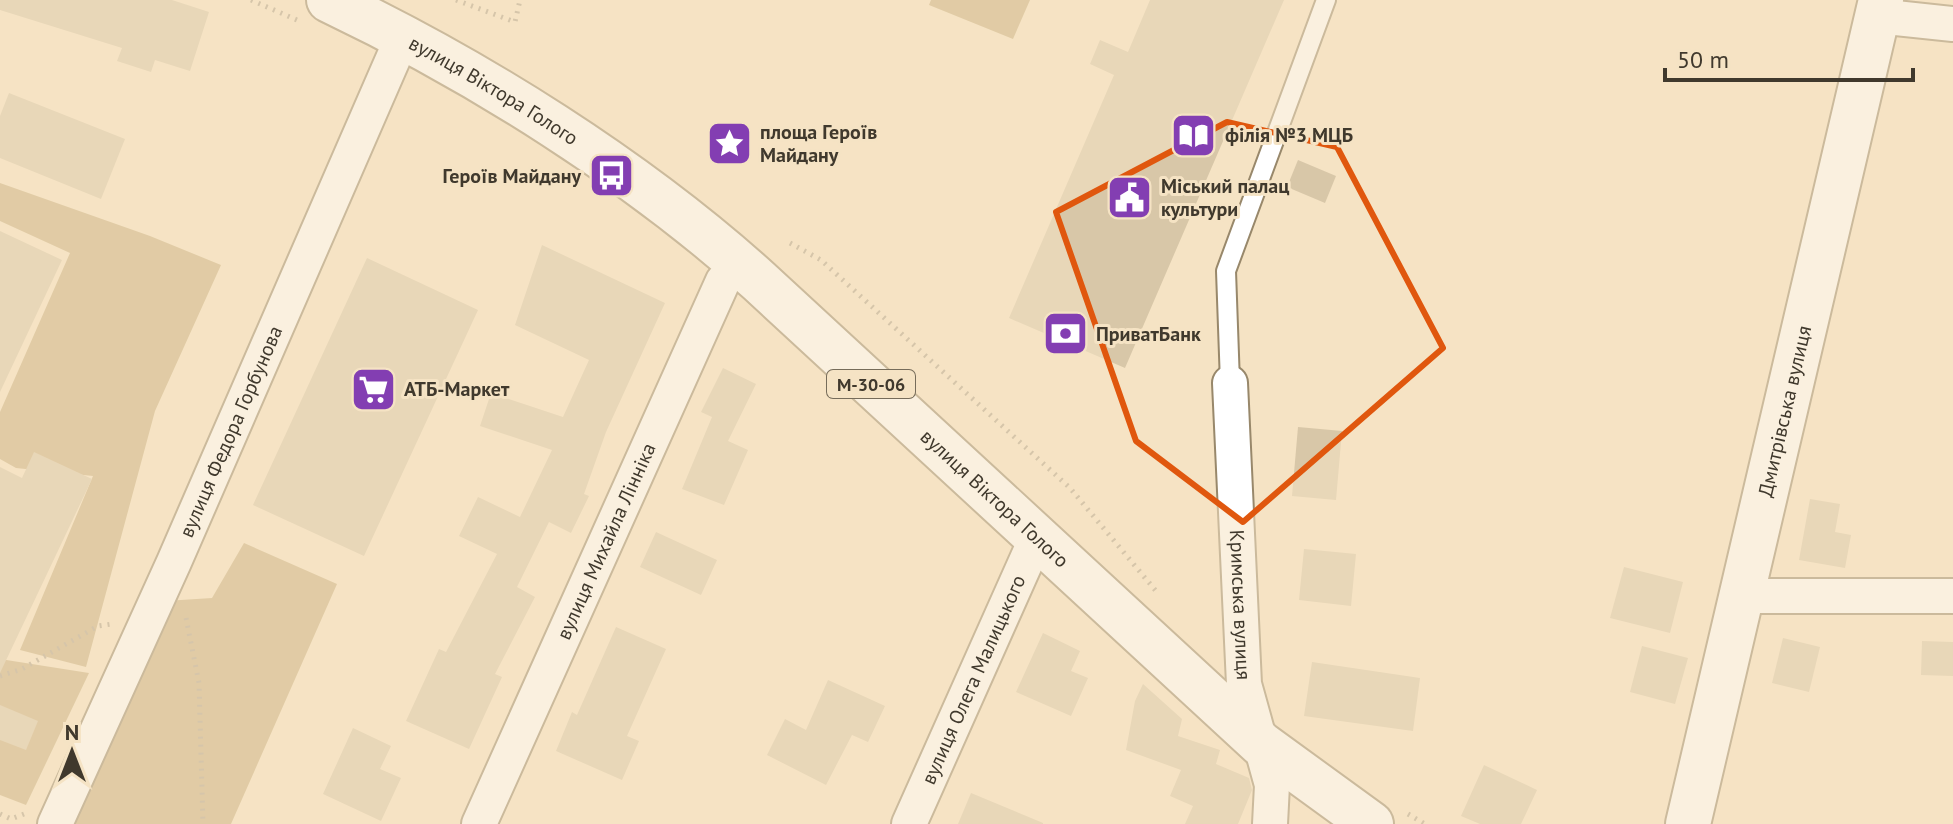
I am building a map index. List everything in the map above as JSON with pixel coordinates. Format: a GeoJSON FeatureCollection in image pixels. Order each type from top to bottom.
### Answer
{"type":"FeatureCollection","features":[{"type":"Feature","properties":{"kind":"main road","name":"Дмитрівська вулиця"},"geometry":{"type":"LineString","coordinates":[[1688,824],[1879,8]]}},
{"type":"Feature","properties":{"kind":"main road","name":"вулиця Віктора Голого"},"geometry":{"type":"LineString","coordinates":[[319,13],[403,36],[540,118],[684,219],[739,263],[1261,744],[1385,816]]}},
{"type":"Feature","properties":{"kind":"street"},"geometry":{"type":"LineString","coordinates":[[1879,8],[1953,24]]}},
{"type":"Feature","properties":{"kind":"street","name":"вулиця Федора Горбунова"},"geometry":{"type":"LineString","coordinates":[[41,818],[148,618],[174,562],[403,36]]}},
{"type":"Feature","properties":{"kind":"street","name":"вулиця Михайла Лінніка"},"geometry":{"type":"LineString","coordinates":[[479,824],[723,281],[739,263]]}},
{"type":"Feature","properties":{"kind":"street","name":"Кримська вулиця"},"geometry":{"type":"LineString","coordinates":[[1230,383],[1244,684],[1272,785],[1270,824]]}},
{"type":"Feature","properties":{"kind":"street","name":"вулиця Олега Малицького"},"geometry":{"type":"LineString","coordinates":[[909,824],[1037,537]]}},
{"type":"Feature","properties":{"kind":"street"},"geometry":{"type":"LineString","coordinates":[[1740,596],[1770,599],[1953,596]]}},
{"type":"Feature","properties":{"kind":"lane"},"geometry":{"type":"LineString","coordinates":[[1230,383],[1226,271],[1326,0]]}},
{"type":"Feature","properties":{"kind":"path"},"geometry":{"type":"LineString","coordinates":[[251,0],[319,13]]}},
{"type":"Feature","properties":{"kind":"path"},"geometry":{"type":"LineString","coordinates":[[456,0],[515,22],[520,0]]}},
{"type":"Feature","properties":{"kind":"path"},"geometry":{"type":"LineString","coordinates":[[790,243],[821,260],[1070,488],[1159,594]]}},
{"type":"Feature","properties":{"kind":"path"},"geometry":{"type":"LineString","coordinates":[[174,562],[199,683],[203,824]]}},
{"type":"Feature","properties":{"kind":"path"},"geometry":{"type":"LineString","coordinates":[[0,676],[22,669],[98,626],[148,618]]}},
{"type":"Feature","properties":{"kind":"path"},"geometry":{"type":"LineString","coordinates":[[0,814],[11,819],[41,818]]}},
{"type":"Feature","properties":{"kind":"path"},"geometry":{"type":"LineString","coordinates":[[1385,816],[1425,824]]}},
{"type":"Feature","properties":{"kind":"highlighted area"},"geometry":{"type":"Polygon","coordinates":[[[1227,122],[1337,147],[1443,348],[1243,522],[1136,441],[1056,212],[1227,122]]]}},
{"type":"Feature","properties":{"kind":"shaded area"},"geometry":{"type":"Polygon","coordinates":[[[931,0],[1030,0],[1013,39],[929,5],[931,0]]]}},
{"type":"Feature","properties":{"kind":"shaded area"},"geometry":{"type":"Polygon","coordinates":[[[0,183],[150,236],[221,265],[155,411],[86,667],[20,650],[93,476],[16,468],[0,459],[0,412],[70,253],[0,221],[0,183]]]}},
{"type":"Feature","properties":{"kind":"shaded area"},"geometry":{"type":"Polygon","coordinates":[[[244,543],[337,584],[231,824],[65,824],[165,601],[212,598],[244,543]]]}},
{"type":"Feature","properties":{"kind":"shaded area"},"geometry":{"type":"Polygon","coordinates":[[[0,659],[89,673],[26,805],[0,795],[0,659]]]}},
{"type":"Feature","properties":{"kind":"building"},"geometry":{"type":"Polygon","coordinates":[[[0,0],[172,0],[209,12],[190,71],[155,60],[151,72],[117,61],[122,48],[0,10],[0,0]]]}},
{"type":"Feature","properties":{"kind":"building","name":"Міський палац культури"},"geometry":{"type":"Polygon","coordinates":[[[1150,0],[1284,0],[1125,368],[1009,318],[1114,75],[1090,64],[1100,40],[1128,52],[1150,0]]]}},
{"type":"Feature","properties":{"kind":"building"},"geometry":{"type":"Polygon","coordinates":[[[9,93],[125,139],[101,199],[0,158],[0,116],[9,93]]]}},
{"type":"Feature","properties":{"kind":"building"},"geometry":{"type":"Polygon","coordinates":[[[1298,160],[1336,176],[1325,203],[1287,187],[1298,160]]]}},
{"type":"Feature","properties":{"kind":"building"},"geometry":{"type":"Polygon","coordinates":[[[0,231],[62,260],[0,392],[0,231]]]}},
{"type":"Feature","properties":{"kind":"building"},"geometry":{"type":"Polygon","coordinates":[[[542,245],[665,303],[606,432],[584,494],[589,496],[571,533],[549,522],[517,587],[535,597],[495,674],[502,677],[469,749],[406,721],[439,649],[446,652],[497,554],[459,536],[478,497],[520,517],[552,450],[480,426],[491,393],[563,417],[589,360],[515,325],[542,245]]]}},
{"type":"Feature","properties":{"kind":"building","name":"АТБ-Маркет"},"geometry":{"type":"Polygon","coordinates":[[[367,258],[478,310],[364,556],[253,505],[367,258]]]}},
{"type":"Feature","properties":{"kind":"building"},"geometry":{"type":"Polygon","coordinates":[[[723,368],[756,384],[728,441],[748,450],[724,505],[682,489],[712,417],[701,412],[723,368]]]}},
{"type":"Feature","properties":{"kind":"building"},"geometry":{"type":"Polygon","coordinates":[[[1298,427],[1342,431],[1336,500],[1292,496],[1298,427]]]}},
{"type":"Feature","properties":{"kind":"building"},"geometry":{"type":"Polygon","coordinates":[[[34,452],[92,479],[0,673],[0,467],[22,478],[34,452]]]}},
{"type":"Feature","properties":{"kind":"building"},"geometry":{"type":"Polygon","coordinates":[[[1810,499],[1840,504],[1835,532],[1851,535],[1845,568],[1799,560],[1810,499]]]}},
{"type":"Feature","properties":{"kind":"building"},"geometry":{"type":"Polygon","coordinates":[[[656,532],[717,560],[701,595],[640,567],[656,532]]]}},
{"type":"Feature","properties":{"kind":"building"},"geometry":{"type":"Polygon","coordinates":[[[1304,549],[1356,554],[1351,606],[1299,600],[1304,549]]]}},
{"type":"Feature","properties":{"kind":"building"},"geometry":{"type":"Polygon","coordinates":[[[1624,567],[1683,582],[1670,633],[1610,618],[1624,567]]]}},
{"type":"Feature","properties":{"kind":"building"},"geometry":{"type":"Polygon","coordinates":[[[616,627],[666,649],[627,736],[639,741],[622,780],[556,751],[572,712],[577,715],[616,627]]]}},
{"type":"Feature","properties":{"kind":"building"},"geometry":{"type":"Polygon","coordinates":[[[1043,633],[1080,651],[1071,671],[1088,678],[1071,716],[1016,692],[1043,633]]]}},
{"type":"Feature","properties":{"kind":"building"},"geometry":{"type":"Polygon","coordinates":[[[1783,638],[1820,647],[1809,692],[1772,683],[1783,638]]]}},
{"type":"Feature","properties":{"kind":"building"},"geometry":{"type":"Polygon","coordinates":[[[1922,641],[1953,642],[1953,676],[1921,675],[1922,641]]]}},
{"type":"Feature","properties":{"kind":"building"},"geometry":{"type":"Polygon","coordinates":[[[1642,646],[1688,658],[1675,704],[1630,692],[1642,646]]]}},
{"type":"Feature","properties":{"kind":"building"},"geometry":{"type":"Polygon","coordinates":[[[1312,662],[1420,678],[1413,731],[1304,716],[1312,662]]]}},
{"type":"Feature","properties":{"kind":"building"},"geometry":{"type":"Polygon","coordinates":[[[828,680],[885,706],[868,742],[852,735],[826,785],[767,755],[785,719],[806,730],[828,680]]]}},
{"type":"Feature","properties":{"kind":"building"},"geometry":{"type":"Polygon","coordinates":[[[1143,684],[1182,719],[1178,736],[1220,750],[1216,764],[1249,778],[1252,790],[1238,824],[1185,824],[1193,806],[1170,796],[1181,770],[1126,750],[1135,701],[1143,684]]]}},
{"type":"Feature","properties":{"kind":"building"},"geometry":{"type":"Polygon","coordinates":[[[0,705],[38,721],[26,750],[0,740],[0,705]]]}},
{"type":"Feature","properties":{"kind":"building"},"geometry":{"type":"Polygon","coordinates":[[[353,728],[391,746],[380,769],[401,778],[381,821],[323,794],[353,728]]]}},
{"type":"Feature","properties":{"kind":"building"},"geometry":{"type":"Polygon","coordinates":[[[1484,765],[1537,790],[1521,824],[1480,824],[1461,816],[1484,765]]]}},
{"type":"Feature","properties":{"kind":"building"},"geometry":{"type":"Polygon","coordinates":[[[971,793],[1043,823],[1043,824],[958,824],[971,793]]]}},
{"type":"Feature","properties":{"kind":"place","name":"філія №3 МЦБ"},"geometry":{"type":"Point","coordinates":[1194,135]}},
{"type":"Feature","properties":{"kind":"place","name":"площа Героїв Майдану"},"geometry":{"type":"Point","coordinates":[729,144]}},
{"type":"Feature","properties":{"kind":"place","name":"Героїв Майдану"},"geometry":{"type":"Point","coordinates":[612,176]}},
{"type":"Feature","properties":{"kind":"place","name":"Міський палац культури"},"geometry":{"type":"Point","coordinates":[1130,197]}},
{"type":"Feature","properties":{"kind":"place","name":"ПриватБанк"},"geometry":{"type":"Point","coordinates":[1065,334]}},
{"type":"Feature","properties":{"kind":"place","name":"АТБ-Маркет"},"geometry":{"type":"Point","coordinates":[373,389]}}]}
